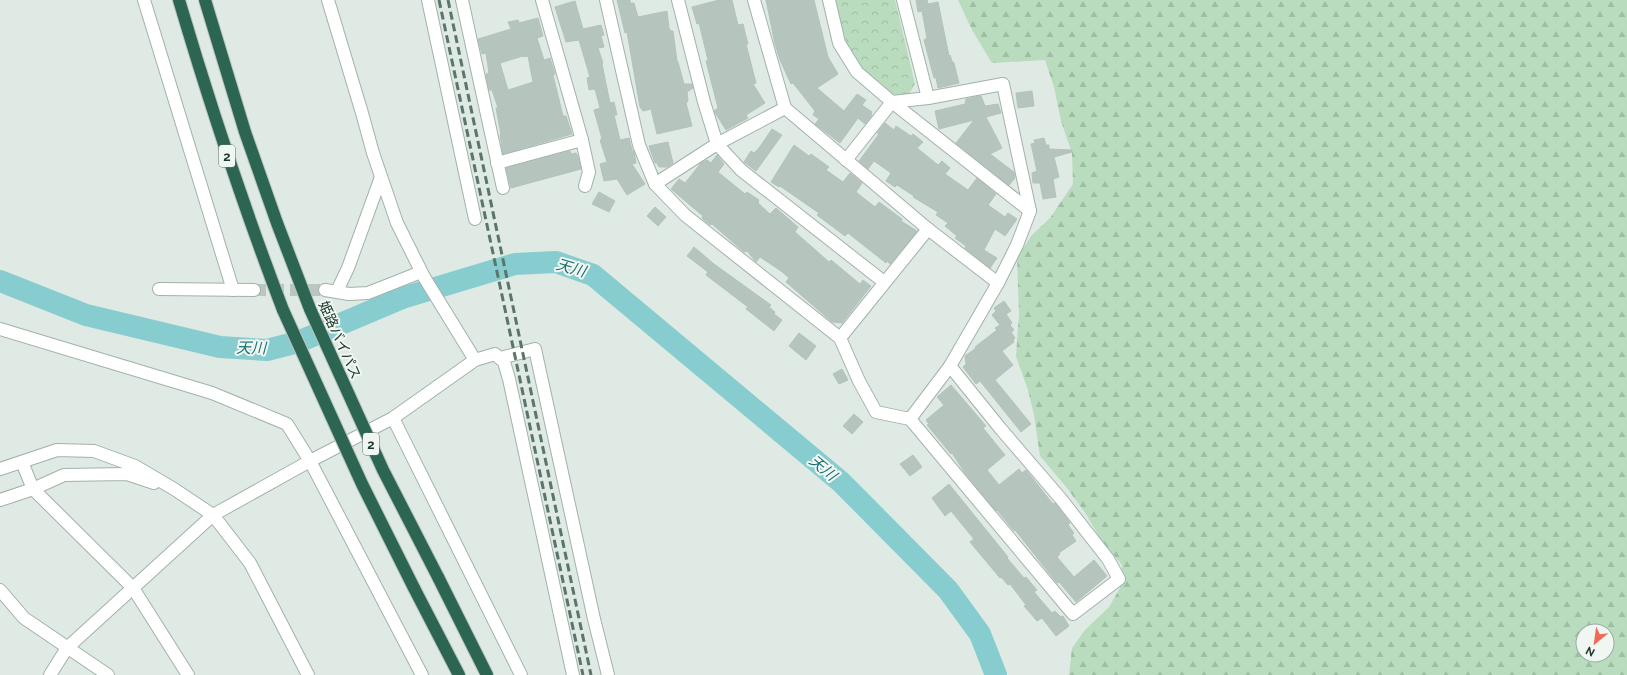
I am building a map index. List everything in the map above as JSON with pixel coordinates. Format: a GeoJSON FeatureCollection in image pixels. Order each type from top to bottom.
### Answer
{"type":"FeatureCollection","features":[{"type":"Feature","properties":{"kind":"highway","name":"2"},"geometry":{"type":"LineString","coordinates":[[179,0],[222,140],[253,233],[283,310],[358,477],[459,675]]}},
{"type":"Feature","properties":{"kind":"highway","name":"姫路バイパス"},"geometry":{"type":"LineString","coordinates":[[205,0],[245,132],[310,310],[383,470],[487,675]]}},
{"type":"Feature","properties":{"kind":"street"},"geometry":{"type":"LineString","coordinates":[[144,0],[233,290]]}},
{"type":"Feature","properties":{"kind":"street"},"geometry":{"type":"LineString","coordinates":[[328,0],[381,177],[397,224],[423,274],[472,355]]}},
{"type":"Feature","properties":{"kind":"street"},"geometry":{"type":"LineString","coordinates":[[428,0],[475,219]]}},
{"type":"Feature","properties":{"kind":"street"},"geometry":{"type":"LineString","coordinates":[[462,0],[503,188]]}},
{"type":"Feature","properties":{"kind":"street"},"geometry":{"type":"LineString","coordinates":[[542,0],[582,140],[589,172],[585,186]]}},
{"type":"Feature","properties":{"kind":"street"},"geometry":{"type":"LineString","coordinates":[[606,0],[639,145],[655,184],[685,215],[840,338],[859,381],[876,412],[910,419],[1073,614],[1119,579],[1108,559],[1061,499],[1000,428],[950,366]]}},
{"type":"Feature","properties":{"kind":"street"},"geometry":{"type":"LineString","coordinates":[[666,0],[673,0]]}},
{"type":"Feature","properties":{"kind":"street"},"geometry":{"type":"LineString","coordinates":[[678,0],[704,102],[717,144],[741,170],[884,282]]}},
{"type":"Feature","properties":{"kind":"street"},"geometry":{"type":"LineString","coordinates":[[754,0],[785,108],[928,229],[998,283]]}},
{"type":"Feature","properties":{"kind":"street"},"geometry":{"type":"LineString","coordinates":[[829,0],[839,44],[857,72],[892,102],[1030,211]]}},
{"type":"Feature","properties":{"kind":"street"},"geometry":{"type":"LineString","coordinates":[[903,0],[928,98]]}},
{"type":"Feature","properties":{"kind":"street"},"geometry":{"type":"LineString","coordinates":[[846,160],[892,102],[928,98],[1003,84],[1030,211],[1017,245],[998,283],[950,366],[910,419]]}},
{"type":"Feature","properties":{"kind":"street"},"geometry":{"type":"LineString","coordinates":[[655,184],[717,144],[785,108]]}},
{"type":"Feature","properties":{"kind":"street"},"geometry":{"type":"LineString","coordinates":[[497,163],[582,140]]}},
{"type":"Feature","properties":{"kind":"street"},"geometry":{"type":"LineString","coordinates":[[381,177],[348,268],[331,291],[349,294],[368,293],[423,274]]}},
{"type":"Feature","properties":{"kind":"street"},"geometry":{"type":"LineString","coordinates":[[840,338],[928,229]]}},
{"type":"Feature","properties":{"kind":"street"},"geometry":{"type":"LineString","coordinates":[[159,290],[254,290]]}},
{"type":"Feature","properties":{"kind":"street"},"geometry":{"type":"LineString","coordinates":[[0,329],[212,393],[287,424],[310,461],[422,675]]}},
{"type":"Feature","properties":{"kind":"street"},"geometry":{"type":"LineString","coordinates":[[500,358],[535,349],[594,619],[608,675]]}},
{"type":"Feature","properties":{"kind":"street"},"geometry":{"type":"LineString","coordinates":[[50,675],[67,648],[213,515],[310,461],[393,418],[472,355],[495,354],[504,362],[509,379],[573,675]]}},
{"type":"Feature","properties":{"kind":"street"},"geometry":{"type":"LineString","coordinates":[[393,418],[520,675]]}},
{"type":"Feature","properties":{"kind":"street"},"geometry":{"type":"LineString","coordinates":[[0,469],[57,450],[94,451],[135,466],[174,489],[213,515],[250,563],[308,675]]}},
{"type":"Feature","properties":{"kind":"street"},"geometry":{"type":"LineString","coordinates":[[22,462],[33,489],[133,588],[188,675]]}},
{"type":"Feature","properties":{"kind":"street"},"geometry":{"type":"LineString","coordinates":[[0,500],[33,489],[64,475],[127,474],[174,489]]}},
{"type":"Feature","properties":{"kind":"street"},"geometry":{"type":"LineString","coordinates":[[0,590],[24,618],[108,675]]}},
{"type":"Feature","properties":{"kind":"green space"},"geometry":{"type":"Polygon","coordinates":[[[835,0],[895,0],[915,84],[909,94],[898,96],[884,91],[859,66],[847,45],[835,0]]]}},
{"type":"Feature","properties":{"kind":"green space"},"geometry":{"type":"Polygon","coordinates":[[[958,0],[1627,0],[1627,675],[1069,675],[1072,648],[1085,630],[1109,607],[1120,588],[1122,565],[1101,540],[1086,514],[1067,488],[1040,456],[1034,415],[1028,390],[1016,356],[1019,314],[1017,257],[1032,235],[1050,218],[1073,184],[1072,153],[1061,121],[1054,87],[1045,60],[992,63],[972,30],[958,0]]]}},
{"type":"Feature","properties":{"kind":"building"},"geometry":{"type":"Polygon","coordinates":[[[617,0],[630,0],[630,3],[634,3],[638,17],[667,11],[669,28],[673,31],[677,61],[684,84],[692,84],[693,88],[687,92],[688,101],[686,103],[692,126],[657,134],[651,109],[643,111],[640,107],[627,32],[625,33],[617,0]]]}},
{"type":"Feature","properties":{"kind":"building"},"geometry":{"type":"Polygon","coordinates":[[[719,0],[732,0],[738,25],[743,24],[748,44],[746,44],[756,83],[753,84],[765,103],[746,115],[748,118],[726,130],[714,111],[718,108],[706,61],[708,60],[699,23],[697,24],[692,7],[719,0]]]}},
{"type":"Feature","properties":{"kind":"building"},"geometry":{"type":"Polygon","coordinates":[[[766,0],[814,0],[828,57],[838,74],[817,88],[844,111],[857,94],[866,100],[862,105],[872,112],[872,115],[865,124],[858,118],[840,143],[815,124],[819,119],[813,115],[815,111],[793,83],[791,84],[780,60],[775,44],[766,0]]]}},
{"type":"Feature","properties":{"kind":"building"},"geometry":{"type":"Polygon","coordinates":[[[916,0],[927,0],[928,4],[938,2],[949,56],[950,55],[954,63],[959,83],[938,88],[924,40],[927,38],[922,11],[918,12],[916,0]]]}},
{"type":"Feature","properties":{"kind":"building"},"geometry":{"type":"Polygon","coordinates":[[[575,1],[583,29],[601,25],[604,35],[601,36],[604,47],[598,48],[603,63],[610,103],[614,102],[617,115],[614,115],[620,140],[629,138],[636,163],[632,164],[645,184],[627,195],[617,179],[604,181],[600,164],[607,162],[600,140],[602,139],[594,110],[600,108],[595,89],[589,90],[587,78],[590,77],[579,40],[566,42],[555,7],[575,1]]]}},
{"type":"Feature","properties":{"kind":"building"},"geometry":{"type":"Polygon","coordinates":[[[538,18],[543,36],[537,38],[544,60],[550,58],[555,74],[553,75],[563,116],[566,116],[572,134],[503,154],[496,108],[498,108],[492,90],[489,90],[486,74],[489,73],[486,53],[482,54],[478,39],[511,29],[508,22],[518,20],[519,23],[538,18]],[[528,56],[500,63],[508,90],[533,82],[528,56]]]}},
{"type":"Feature","properties":{"kind":"building"},"geometry":{"type":"Polygon","coordinates":[[[1032,91],[1034,106],[1018,108],[1016,93],[1032,91]]]}},
{"type":"Feature","properties":{"kind":"building"},"geometry":{"type":"Polygon","coordinates":[[[981,96],[985,106],[998,104],[1001,113],[986,117],[1002,148],[990,154],[1014,172],[1015,178],[1009,185],[956,143],[974,120],[939,129],[935,111],[965,104],[966,99],[981,96]]]}},
{"type":"Feature","properties":{"kind":"building"},"geometry":{"type":"Polygon","coordinates":[[[885,123],[894,130],[896,126],[911,136],[913,134],[923,142],[917,148],[938,165],[942,161],[950,168],[945,174],[968,190],[977,178],[996,194],[988,205],[1005,217],[1008,213],[1017,219],[1005,236],[995,229],[984,250],[997,258],[990,268],[955,238],[957,236],[945,226],[948,223],[936,215],[938,212],[913,197],[914,196],[897,185],[895,187],[886,181],[891,173],[874,161],[868,169],[859,161],[879,134],[877,133],[885,123]]]}},
{"type":"Feature","properties":{"kind":"building"},"geometry":{"type":"Polygon","coordinates":[[[772,129],[782,135],[756,171],[744,162],[751,151],[754,153],[759,148],[772,129]]]}},
{"type":"Feature","properties":{"kind":"building"},"geometry":{"type":"Polygon","coordinates":[[[1044,138],[1046,145],[1049,145],[1049,149],[1072,150],[1072,152],[1054,157],[1059,177],[1053,179],[1056,197],[1043,199],[1040,183],[1033,183],[1032,173],[1037,171],[1031,144],[1035,143],[1034,140],[1044,138]]]}},
{"type":"Feature","properties":{"kind":"building"},"geometry":{"type":"Polygon","coordinates":[[[668,142],[673,163],[667,167],[659,167],[657,163],[655,163],[649,146],[668,142]]]}},
{"type":"Feature","properties":{"kind":"building"},"geometry":{"type":"Polygon","coordinates":[[[794,145],[809,156],[811,154],[829,167],[826,170],[843,182],[850,173],[862,183],[856,192],[875,207],[879,202],[902,219],[901,221],[917,231],[890,264],[887,261],[886,263],[848,233],[845,236],[817,215],[819,213],[780,186],[779,187],[771,182],[794,145]]]}},
{"type":"Feature","properties":{"kind":"building"},"geometry":{"type":"Polygon","coordinates":[[[570,151],[571,154],[576,153],[581,169],[511,188],[506,168],[570,151]]]}},
{"type":"Feature","properties":{"kind":"building"},"geometry":{"type":"Polygon","coordinates":[[[717,155],[724,164],[718,172],[745,194],[747,192],[759,200],[758,203],[770,214],[776,208],[798,227],[795,232],[829,262],[831,260],[860,284],[863,280],[871,286],[842,323],[832,322],[786,282],[789,278],[781,271],[760,257],[756,262],[747,251],[744,252],[712,224],[710,225],[702,218],[703,216],[671,189],[679,179],[685,183],[701,163],[707,160],[711,163],[717,155]]]}},
{"type":"Feature","properties":{"kind":"building"},"geometry":{"type":"Polygon","coordinates":[[[599,192],[615,201],[609,212],[592,204],[599,192]]]}},
{"type":"Feature","properties":{"kind":"building"},"geometry":{"type":"Polygon","coordinates":[[[655,207],[666,217],[658,226],[647,216],[655,207]]]}},
{"type":"Feature","properties":{"kind":"building"},"geometry":{"type":"Polygon","coordinates":[[[694,247],[714,264],[771,305],[769,307],[775,312],[774,314],[782,320],[774,331],[746,309],[748,307],[706,275],[708,272],[687,256],[694,247]]]}},
{"type":"Feature","properties":{"kind":"building"},"geometry":{"type":"Polygon","coordinates":[[[1004,301],[1011,311],[1006,314],[1012,323],[1010,325],[1014,330],[1011,332],[1015,338],[1013,340],[1014,342],[1002,351],[1013,365],[995,380],[1031,424],[1021,432],[980,381],[976,384],[963,367],[966,364],[965,356],[997,330],[995,328],[1000,325],[992,315],[996,311],[994,308],[1004,301]]]}},
{"type":"Feature","properties":{"kind":"building"},"geometry":{"type":"Polygon","coordinates":[[[799,333],[816,346],[806,360],[789,346],[799,333]]]}},
{"type":"Feature","properties":{"kind":"building"},"geometry":{"type":"Polygon","coordinates":[[[842,369],[848,380],[839,384],[833,374],[842,369]]]}},
{"type":"Feature","properties":{"kind":"building"},"geometry":{"type":"Polygon","coordinates":[[[951,385],[986,426],[983,428],[1005,455],[987,470],[999,485],[1019,469],[1022,473],[1026,470],[1053,504],[1055,503],[1070,523],[1068,525],[1074,533],[1072,535],[1076,541],[1059,553],[1060,554],[1057,557],[1074,577],[1094,560],[1107,576],[1076,602],[1059,582],[1057,583],[1015,530],[1014,531],[997,510],[996,511],[965,473],[952,453],[951,454],[927,425],[929,424],[926,420],[944,405],[937,397],[951,385]]]}},
{"type":"Feature","properties":{"kind":"building"},"geometry":{"type":"Polygon","coordinates":[[[854,414],[863,422],[852,434],[843,426],[854,414]]]}},
{"type":"Feature","properties":{"kind":"building"},"geometry":{"type":"Polygon","coordinates":[[[913,455],[922,467],[910,476],[900,464],[913,455]]]}},
{"type":"Feature","properties":{"kind":"building"},"geometry":{"type":"Polygon","coordinates":[[[949,484],[1008,557],[1007,558],[1024,578],[1026,577],[1037,590],[1034,592],[1052,613],[1055,611],[1061,617],[1063,616],[1069,626],[1056,636],[1042,618],[1037,621],[1024,606],[1026,605],[1010,584],[1008,585],[1001,577],[1000,578],[970,542],[974,539],[951,511],[945,516],[932,498],[949,484]]]}},
{"type":"Feature","properties":{"kind":"waterway","name":"天川"},"geometry":{"type":"LineString","coordinates":[[0,281],[86,315],[220,347],[267,350],[298,342],[402,298],[515,264],[556,262],[593,275],[841,482],[948,590],[980,634],[996,675]]}},
{"type":"Feature","properties":{"kind":"tunnel"},"geometry":{"type":"LineString","coordinates":[[254,290],[325,290]]}},
{"type":"Feature","properties":{"kind":"railway"},"geometry":{"type":"LineString","coordinates":[[439,0],[583,675]]}},
{"type":"Feature","properties":{"kind":"railway"},"geometry":{"type":"LineString","coordinates":[[448,0],[591,675]]}}]}
